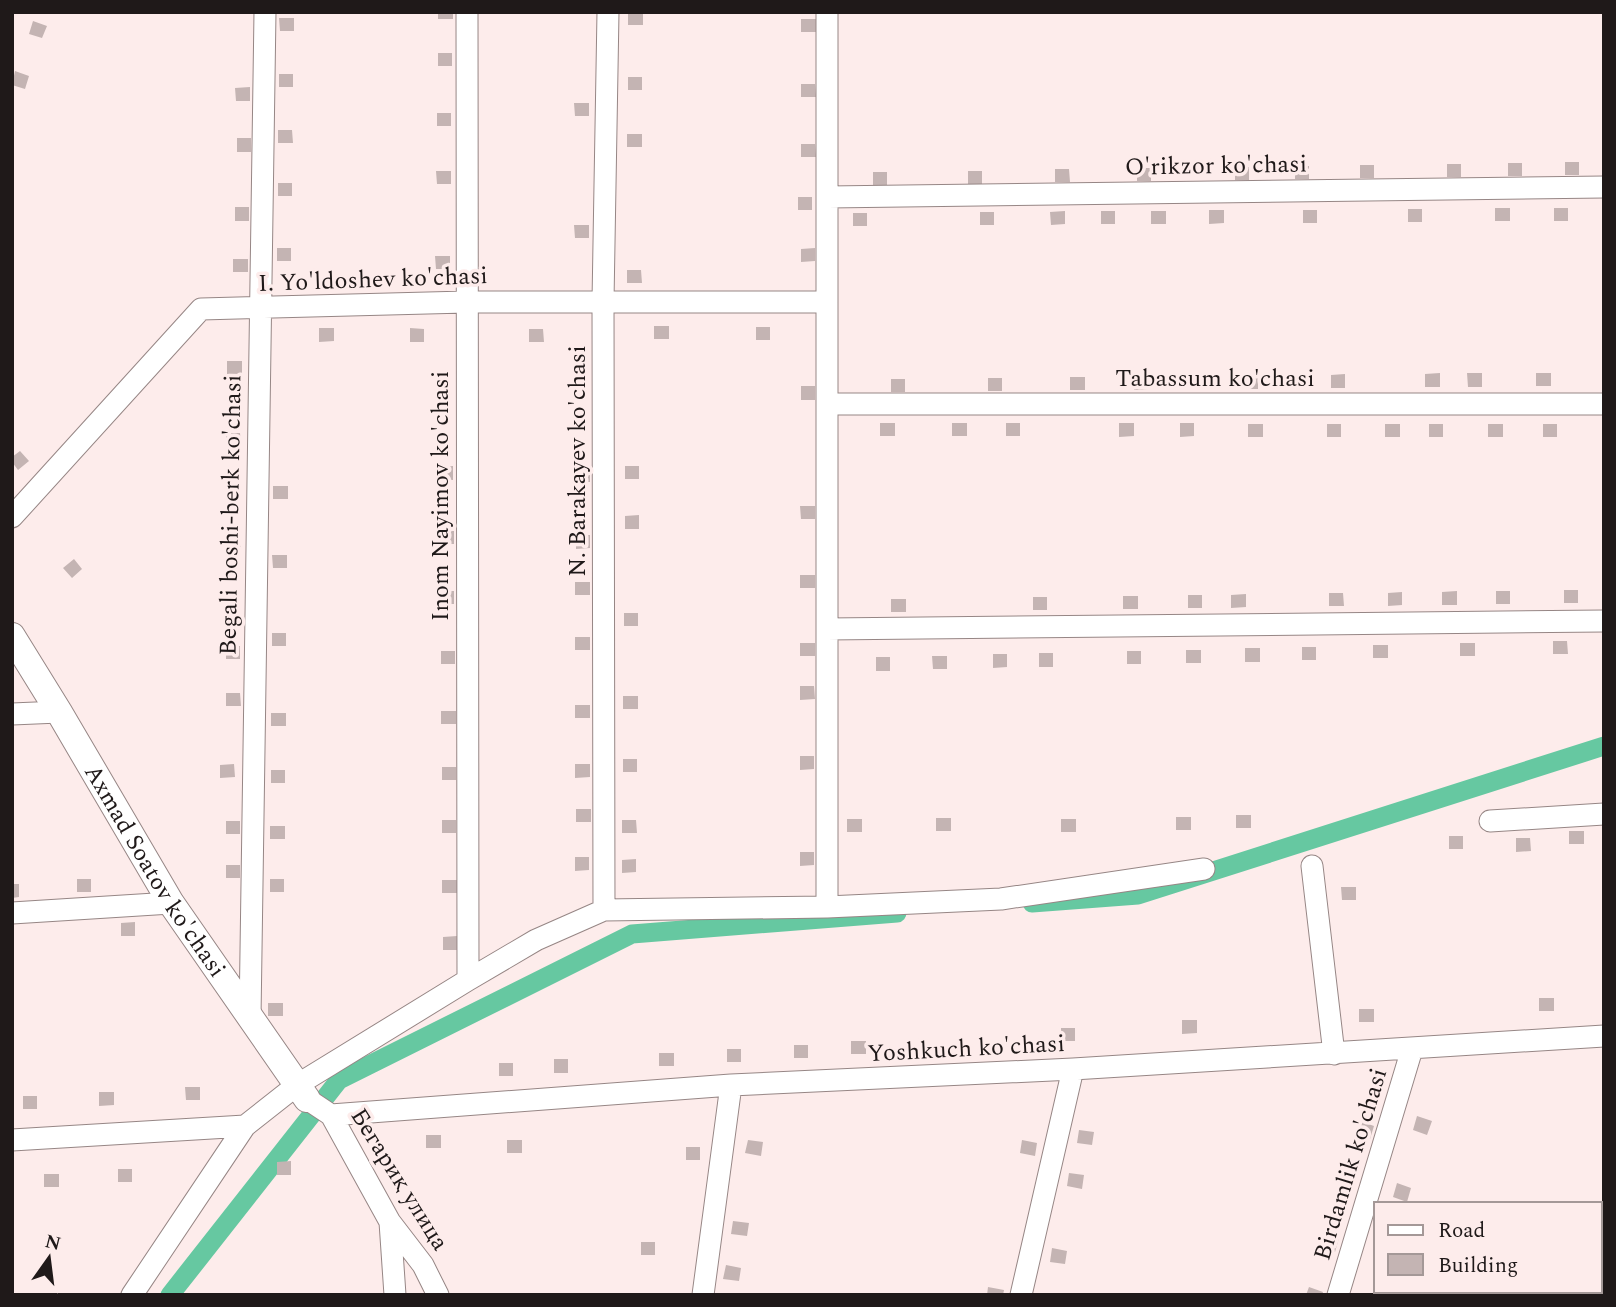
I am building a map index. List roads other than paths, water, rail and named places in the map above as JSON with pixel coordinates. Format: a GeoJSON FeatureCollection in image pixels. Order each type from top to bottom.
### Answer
{"type":"FeatureCollection","features":[{"type":"Feature","properties":{"kind":"street","name":"Begali boshi-berk ko'chasi"},"geometry":{"type":"LineString","coordinates":[[250,1018],[265,12]]}},
{"type":"Feature","properties":{"kind":"street","name":"Inom Nayimov ko'chasi"},"geometry":{"type":"LineString","coordinates":[[467,12],[468,980]]}},
{"type":"Feature","properties":{"kind":"street","name":"N. Barakayev ko'chasi"},"geometry":{"type":"LineString","coordinates":[[604,910],[603,301],[608,12]]}},
{"type":"Feature","properties":{"kind":"street"},"geometry":{"type":"LineString","coordinates":[[827,12],[827,907]]}},
{"type":"Feature","properties":{"kind":"street","name":"O'rikzor ko'chasi"},"geometry":{"type":"LineString","coordinates":[[828,197],[1604,187]]}},
{"type":"Feature","properties":{"kind":"street","name":"I. Yo'ldoshev ko'chasi"},"geometry":{"type":"LineString","coordinates":[[12,517],[201,310],[466,302],[827,302]]}},
{"type":"Feature","properties":{"kind":"street","name":"Tabassum ko'chasi"},"geometry":{"type":"LineString","coordinates":[[827,404],[1604,404]]}},
{"type":"Feature","properties":{"kind":"street"},"geometry":{"type":"LineString","coordinates":[[827,629],[1604,621]]}},
{"type":"Feature","properties":{"kind":"street","name":"Axmad Soatov ko'chasi"},"geometry":{"type":"LineString","coordinates":[[12,636],[171,903],[250,1018],[313,1102]]}},
{"type":"Feature","properties":{"kind":"street"},"geometry":{"type":"LineString","coordinates":[[12,714],[59,712]]}},
{"type":"Feature","properties":{"kind":"street"},"geometry":{"type":"LineString","coordinates":[[1490,821],[1604,814]]}},
{"type":"Feature","properties":{"kind":"street"},"geometry":{"type":"LineString","coordinates":[[1312,866],[1334,1054]]}},
{"type":"Feature","properties":{"kind":"street"},"geometry":{"type":"LineString","coordinates":[[12,1140],[245,1126],[313,1102],[468,980],[536,940],[604,910],[827,907],[1001,899],[1205,869]]}},
{"type":"Feature","properties":{"kind":"street"},"geometry":{"type":"LineString","coordinates":[[12,913],[171,903]]}},
{"type":"Feature","properties":{"kind":"street","name":"Yoshkuch ko'chasi"},"geometry":{"type":"LineString","coordinates":[[313,1102],[1073,1069],[1604,1036]]}},
{"type":"Feature","properties":{"kind":"street","name":"Birdamlik ko'chasi"},"geometry":{"type":"LineString","coordinates":[[1338,1295],[1412,1049]]}},
{"type":"Feature","properties":{"kind":"street"},"geometry":{"type":"LineString","coordinates":[[1021,1295],[1073,1069]]}},
{"type":"Feature","properties":{"kind":"street"},"geometry":{"type":"LineString","coordinates":[[703,1295],[731,1085]]}},
{"type":"Feature","properties":{"kind":"street","name":"Бегариқ улица"},"geometry":{"type":"LineString","coordinates":[[313,1102],[390,1222],[423,1265],[438,1295]]}},
{"type":"Feature","properties":{"kind":"street"},"geometry":{"type":"LineString","coordinates":[[132,1295],[245,1126]]}},
{"type":"Feature","properties":{"kind":"street"},"geometry":{"type":"LineString","coordinates":[[390,1222],[395,1295]]}},
{"type":"Feature","properties":{"kind":"waterway"},"geometry":{"type":"LineString","coordinates":[[1032,903],[1138,895],[1604,746]]}},
{"type":"Feature","properties":{"kind":"waterway"},"geometry":{"type":"LineString","coordinates":[[170,1295],[339,1080],[632,934],[897,913]]}}]}
